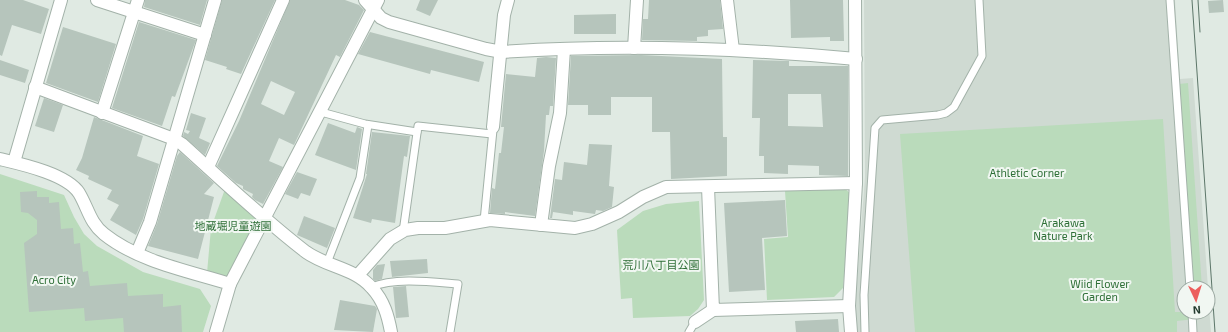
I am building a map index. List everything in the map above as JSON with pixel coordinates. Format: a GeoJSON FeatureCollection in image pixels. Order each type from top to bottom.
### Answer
{"type":"FeatureCollection","features":[{"type":"Feature","properties":{"kind":"street"},"geometry":{"type":"LineString","coordinates":[[14,162],[61,0]]}},
{"type":"Feature","properties":{"kind":"street"},"geometry":{"type":"LineString","coordinates":[[97,0],[205,35]]}},
{"type":"Feature","properties":{"kind":"street"},"geometry":{"type":"LineString","coordinates":[[102,112],[138,0]]}},
{"type":"Feature","properties":{"kind":"street"},"geometry":{"type":"LineString","coordinates":[[137,254],[150,222],[215,0]]}},
{"type":"Feature","properties":{"kind":"street"},"geometry":{"type":"LineString","coordinates":[[208,167],[283,0]]}},
{"type":"Feature","properties":{"kind":"street"},"geometry":{"type":"LineString","coordinates":[[493,131],[502,52],[504,15],[508,0]]}},
{"type":"Feature","properties":{"kind":"street"},"geometry":{"type":"LineString","coordinates":[[634,48],[637,0]]}},
{"type":"Feature","properties":{"kind":"street"},"geometry":{"type":"LineString","coordinates":[[727,0],[733,50]]}},
{"type":"Feature","properties":{"kind":"street"},"geometry":{"type":"LineString","coordinates":[[851,332],[849,306],[856,183],[855,0]]}},
{"type":"Feature","properties":{"kind":"street"},"geometry":{"type":"LineString","coordinates":[[372,3],[381,18],[389,22],[486,49],[502,52],[634,48],[733,50],[856,59]]}},
{"type":"Feature","properties":{"kind":"street"},"geometry":{"type":"LineString","coordinates":[[216,332],[230,284],[321,112],[372,3]]}},
{"type":"Feature","properties":{"kind":"street"},"geometry":{"type":"LineString","coordinates":[[541,225],[549,166],[560,112],[564,49]]}},
{"type":"Feature","properties":{"kind":"street"},"geometry":{"type":"LineString","coordinates":[[35,87],[174,139],[308,253],[327,263],[358,275],[372,287],[382,300],[391,332]]}},
{"type":"Feature","properties":{"kind":"street"},"geometry":{"type":"LineString","coordinates":[[0,158],[68,182],[79,193],[92,222],[116,242],[137,254],[230,284]]}},
{"type":"Feature","properties":{"kind":"street"},"geometry":{"type":"LineString","coordinates":[[358,275],[390,239],[402,232],[418,228],[445,228],[484,221],[575,228],[592,224],[619,212],[643,197],[666,187],[856,183]]}},
{"type":"Feature","properties":{"kind":"street"},"geometry":{"type":"LineString","coordinates":[[708,187],[714,310]]}},
{"type":"Feature","properties":{"kind":"street"},"geometry":{"type":"LineString","coordinates":[[692,327],[714,310],[849,306]]}},
{"type":"Feature","properties":{"kind":"lane"},"geometry":{"type":"LineString","coordinates":[[865,332],[864,295],[873,180],[873,133],[878,123],[882,120],[938,115],[946,113],[954,107],[982,56],[979,0]]}},
{"type":"Feature","properties":{"kind":"lane"},"geometry":{"type":"LineString","coordinates":[[1170,0],[1189,280]]}},
{"type":"Feature","properties":{"kind":"lane"},"geometry":{"type":"LineString","coordinates":[[321,112],[368,124],[418,132]]}},
{"type":"Feature","properties":{"kind":"lane"},"geometry":{"type":"LineString","coordinates":[[327,263],[360,178],[368,124]]}},
{"type":"Feature","properties":{"kind":"lane"},"geometry":{"type":"LineString","coordinates":[[402,232],[418,126],[493,131],[484,221]]}},
{"type":"Feature","properties":{"kind":"lane"},"geometry":{"type":"LineString","coordinates":[[372,287],[379,284],[406,282],[458,284],[450,332]]}},
{"type":"Feature","properties":{"kind":"lane"},"geometry":{"type":"LineString","coordinates":[[1192,320],[1193,332]]}},
{"type":"Feature","properties":{"kind":"shaded area"},"geometry":{"type":"Polygon","coordinates":[[[864,0],[1175,0],[1180,79],[1193,78],[1207,280],[1176,280],[1176,320],[1210,320],[1211,332],[857,332],[855,309],[865,177],[864,0]]]}},
{"type":"Feature","properties":{"kind":"green space"},"geometry":{"type":"Polygon","coordinates":[[[1188,83],[1201,280],[1193,280],[1179,84],[1188,83]]]}},
{"type":"Feature","properties":{"kind":"green space","name":"Arakawa Nature Park"},"geometry":{"type":"Polygon","coordinates":[[[1163,119],[1175,312],[1176,320],[1186,320],[1177,321],[1177,332],[915,332],[900,134],[1163,119]]]}},
{"type":"Feature","properties":{"kind":"green space","name":"Acro City"},"geometry":{"type":"Polygon","coordinates":[[[0,174],[64,195],[84,234],[97,246],[143,272],[200,289],[211,306],[203,332],[0,332],[0,174]]]}},
{"type":"Feature","properties":{"kind":"green space"},"geometry":{"type":"Polygon","coordinates":[[[844,188],[851,194],[843,288],[834,297],[767,300],[764,239],[788,237],[785,191],[844,188]]]}},
{"type":"Feature","properties":{"kind":"green space","name":"地蔵堀児童遊園"},"geometry":{"type":"Polygon","coordinates":[[[225,189],[257,218],[229,280],[207,273],[211,228],[225,189]]]}},
{"type":"Feature","properties":{"kind":"green space","name":"荒川八丁目公園"},"geometry":{"type":"Polygon","coordinates":[[[699,201],[704,300],[698,309],[690,316],[633,318],[632,298],[621,299],[617,230],[643,211],[666,204],[699,201]]]}},
{"type":"Feature","properties":{"kind":"building"},"geometry":{"type":"Polygon","coordinates":[[[0,0],[23,0],[49,9],[41,34],[12,25],[2,56],[0,55],[0,0]]]}},
{"type":"Feature","properties":{"kind":"building"},"geometry":{"type":"Polygon","coordinates":[[[145,0],[207,0],[200,25],[144,7],[145,0]]]}},
{"type":"Feature","properties":{"kind":"building"},"geometry":{"type":"Polygon","coordinates":[[[222,0],[275,0],[241,74],[226,69],[227,67],[205,60],[222,0]]]}},
{"type":"Feature","properties":{"kind":"building"},"geometry":{"type":"Polygon","coordinates":[[[290,0],[345,0],[359,5],[364,10],[340,57],[336,55],[294,145],[279,138],[269,161],[283,167],[263,204],[255,200],[252,197],[253,194],[243,189],[243,186],[236,183],[217,166],[239,121],[290,0]],[[271,81],[261,104],[284,115],[295,92],[271,81]]]}},
{"type":"Feature","properties":{"kind":"building"},"geometry":{"type":"Polygon","coordinates":[[[420,0],[438,0],[430,16],[416,10],[420,0]]]}},
{"type":"Feature","properties":{"kind":"building"},"geometry":{"type":"Polygon","coordinates":[[[649,0],[720,0],[723,29],[708,30],[708,36],[697,37],[697,41],[642,40],[643,19],[648,19],[649,0]]]}},
{"type":"Feature","properties":{"kind":"building"},"geometry":{"type":"Polygon","coordinates":[[[790,0],[843,0],[844,41],[830,41],[830,37],[791,38],[790,0]]]}},
{"type":"Feature","properties":{"kind":"building"},"geometry":{"type":"Polygon","coordinates":[[[1223,0],[1224,12],[1209,13],[1208,1],[1223,0]]]}},
{"type":"Feature","properties":{"kind":"building"},"geometry":{"type":"Polygon","coordinates":[[[616,14],[616,34],[574,34],[574,15],[616,14]]]}},
{"type":"Feature","properties":{"kind":"building"},"geometry":{"type":"Polygon","coordinates":[[[139,22],[196,40],[175,97],[172,96],[162,126],[112,108],[139,22]]]}},
{"type":"Feature","properties":{"kind":"building"},"geometry":{"type":"Polygon","coordinates":[[[63,27],[116,44],[98,102],[46,83],[63,27]]]}},
{"type":"Feature","properties":{"kind":"building"},"geometry":{"type":"Polygon","coordinates":[[[370,32],[484,62],[479,82],[431,70],[430,74],[358,54],[370,32]]]}},
{"type":"Feature","properties":{"kind":"building"},"geometry":{"type":"Polygon","coordinates":[[[641,55],[722,59],[723,137],[727,137],[727,176],[671,179],[670,132],[652,132],[652,97],[611,97],[611,115],[588,115],[588,105],[568,105],[571,56],[641,55]]]}},
{"type":"Feature","properties":{"kind":"building"},"geometry":{"type":"Polygon","coordinates":[[[537,58],[556,58],[553,106],[550,106],[549,115],[546,115],[544,151],[535,216],[505,212],[505,214],[490,213],[492,188],[495,189],[499,153],[501,153],[504,127],[501,127],[506,74],[535,77],[537,58]]]}},
{"type":"Feature","properties":{"kind":"building"},"geometry":{"type":"Polygon","coordinates":[[[0,60],[29,70],[25,83],[0,75],[0,60]]]}},
{"type":"Feature","properties":{"kind":"building"},"geometry":{"type":"Polygon","coordinates":[[[753,60],[789,61],[789,66],[848,66],[848,176],[819,175],[819,166],[788,165],[788,174],[764,173],[764,156],[759,156],[760,118],[752,118],[753,60]],[[788,94],[788,126],[823,127],[821,94],[788,94]]]}},
{"type":"Feature","properties":{"kind":"building"},"geometry":{"type":"Polygon","coordinates":[[[44,98],[63,105],[54,132],[35,126],[44,98]]]}},
{"type":"Feature","properties":{"kind":"building"},"geometry":{"type":"Polygon","coordinates":[[[191,113],[206,118],[199,138],[210,143],[205,155],[183,136],[184,132],[188,134],[190,131],[186,130],[191,113]]]}},
{"type":"Feature","properties":{"kind":"building"},"geometry":{"type":"Polygon","coordinates":[[[94,117],[143,136],[137,156],[159,164],[143,219],[136,235],[110,220],[119,205],[107,199],[112,190],[88,179],[89,176],[76,170],[82,158],[94,117]]]}},
{"type":"Feature","properties":{"kind":"building"},"geometry":{"type":"Polygon","coordinates":[[[328,123],[355,133],[357,127],[362,129],[356,170],[315,155],[328,123]]]}},
{"type":"Feature","properties":{"kind":"building"},"geometry":{"type":"Polygon","coordinates":[[[372,132],[410,136],[407,157],[404,156],[395,223],[372,219],[371,223],[353,218],[367,174],[372,132]]]}},
{"type":"Feature","properties":{"kind":"building"},"geometry":{"type":"Polygon","coordinates":[[[589,144],[612,145],[609,186],[614,187],[612,207],[603,211],[596,210],[595,214],[573,211],[573,215],[553,212],[552,218],[550,218],[555,179],[562,180],[564,162],[587,165],[589,144]]]}},
{"type":"Feature","properties":{"kind":"building"},"geometry":{"type":"Polygon","coordinates":[[[180,152],[214,183],[204,194],[214,197],[198,259],[148,246],[157,224],[177,156],[180,152]]]}},
{"type":"Feature","properties":{"kind":"building"},"geometry":{"type":"Polygon","coordinates":[[[297,172],[317,179],[310,196],[301,193],[298,199],[285,194],[297,172]]]}},
{"type":"Feature","properties":{"kind":"building"},"geometry":{"type":"Polygon","coordinates":[[[37,191],[37,197],[49,197],[49,203],[59,202],[61,229],[73,228],[74,244],[80,243],[83,272],[88,271],[90,286],[127,283],[128,296],[163,294],[163,307],[181,305],[182,332],[124,332],[123,318],[85,321],[84,308],[29,312],[24,243],[37,234],[37,220],[28,213],[21,212],[20,192],[37,191]]]}},
{"type":"Feature","properties":{"kind":"building"},"geometry":{"type":"Polygon","coordinates":[[[785,200],[787,236],[762,238],[765,290],[729,292],[724,203],[785,200]]]}},
{"type":"Feature","properties":{"kind":"building"},"geometry":{"type":"Polygon","coordinates":[[[304,216],[335,228],[327,248],[297,235],[304,216]]]}},
{"type":"Feature","properties":{"kind":"building"},"geometry":{"type":"Polygon","coordinates":[[[427,259],[428,273],[392,277],[390,261],[427,259]]]}},
{"type":"Feature","properties":{"kind":"building"},"geometry":{"type":"Polygon","coordinates":[[[385,264],[382,279],[375,281],[373,279],[373,270],[377,265],[385,264]]]}},
{"type":"Feature","properties":{"kind":"building"},"geometry":{"type":"Polygon","coordinates":[[[406,286],[409,317],[396,318],[393,287],[406,286]]]}},
{"type":"Feature","properties":{"kind":"building"},"geometry":{"type":"Polygon","coordinates":[[[340,300],[375,306],[377,309],[373,332],[334,330],[340,300]]]}},
{"type":"Feature","properties":{"kind":"building"},"geometry":{"type":"Polygon","coordinates":[[[838,319],[839,332],[796,332],[795,321],[838,319]]]}},
{"type":"Feature","properties":{"kind":"tram line"},"geometry":{"type":"LineString","coordinates":[[1192,0],[1215,332]]}},
{"type":"Feature","properties":{"kind":"tram line"},"geometry":{"type":"LineString","coordinates":[[1198,0],[1200,32]]}},
{"type":"Feature","properties":{"kind":"park label","name":"Athletic Corner"},"geometry":{"type":"Point","coordinates":[1027,172]}},
{"type":"Feature","properties":{"kind":"park label","name":"Wiid Flower Garden"},"geometry":{"type":"Point","coordinates":[1100,289]}}]}
